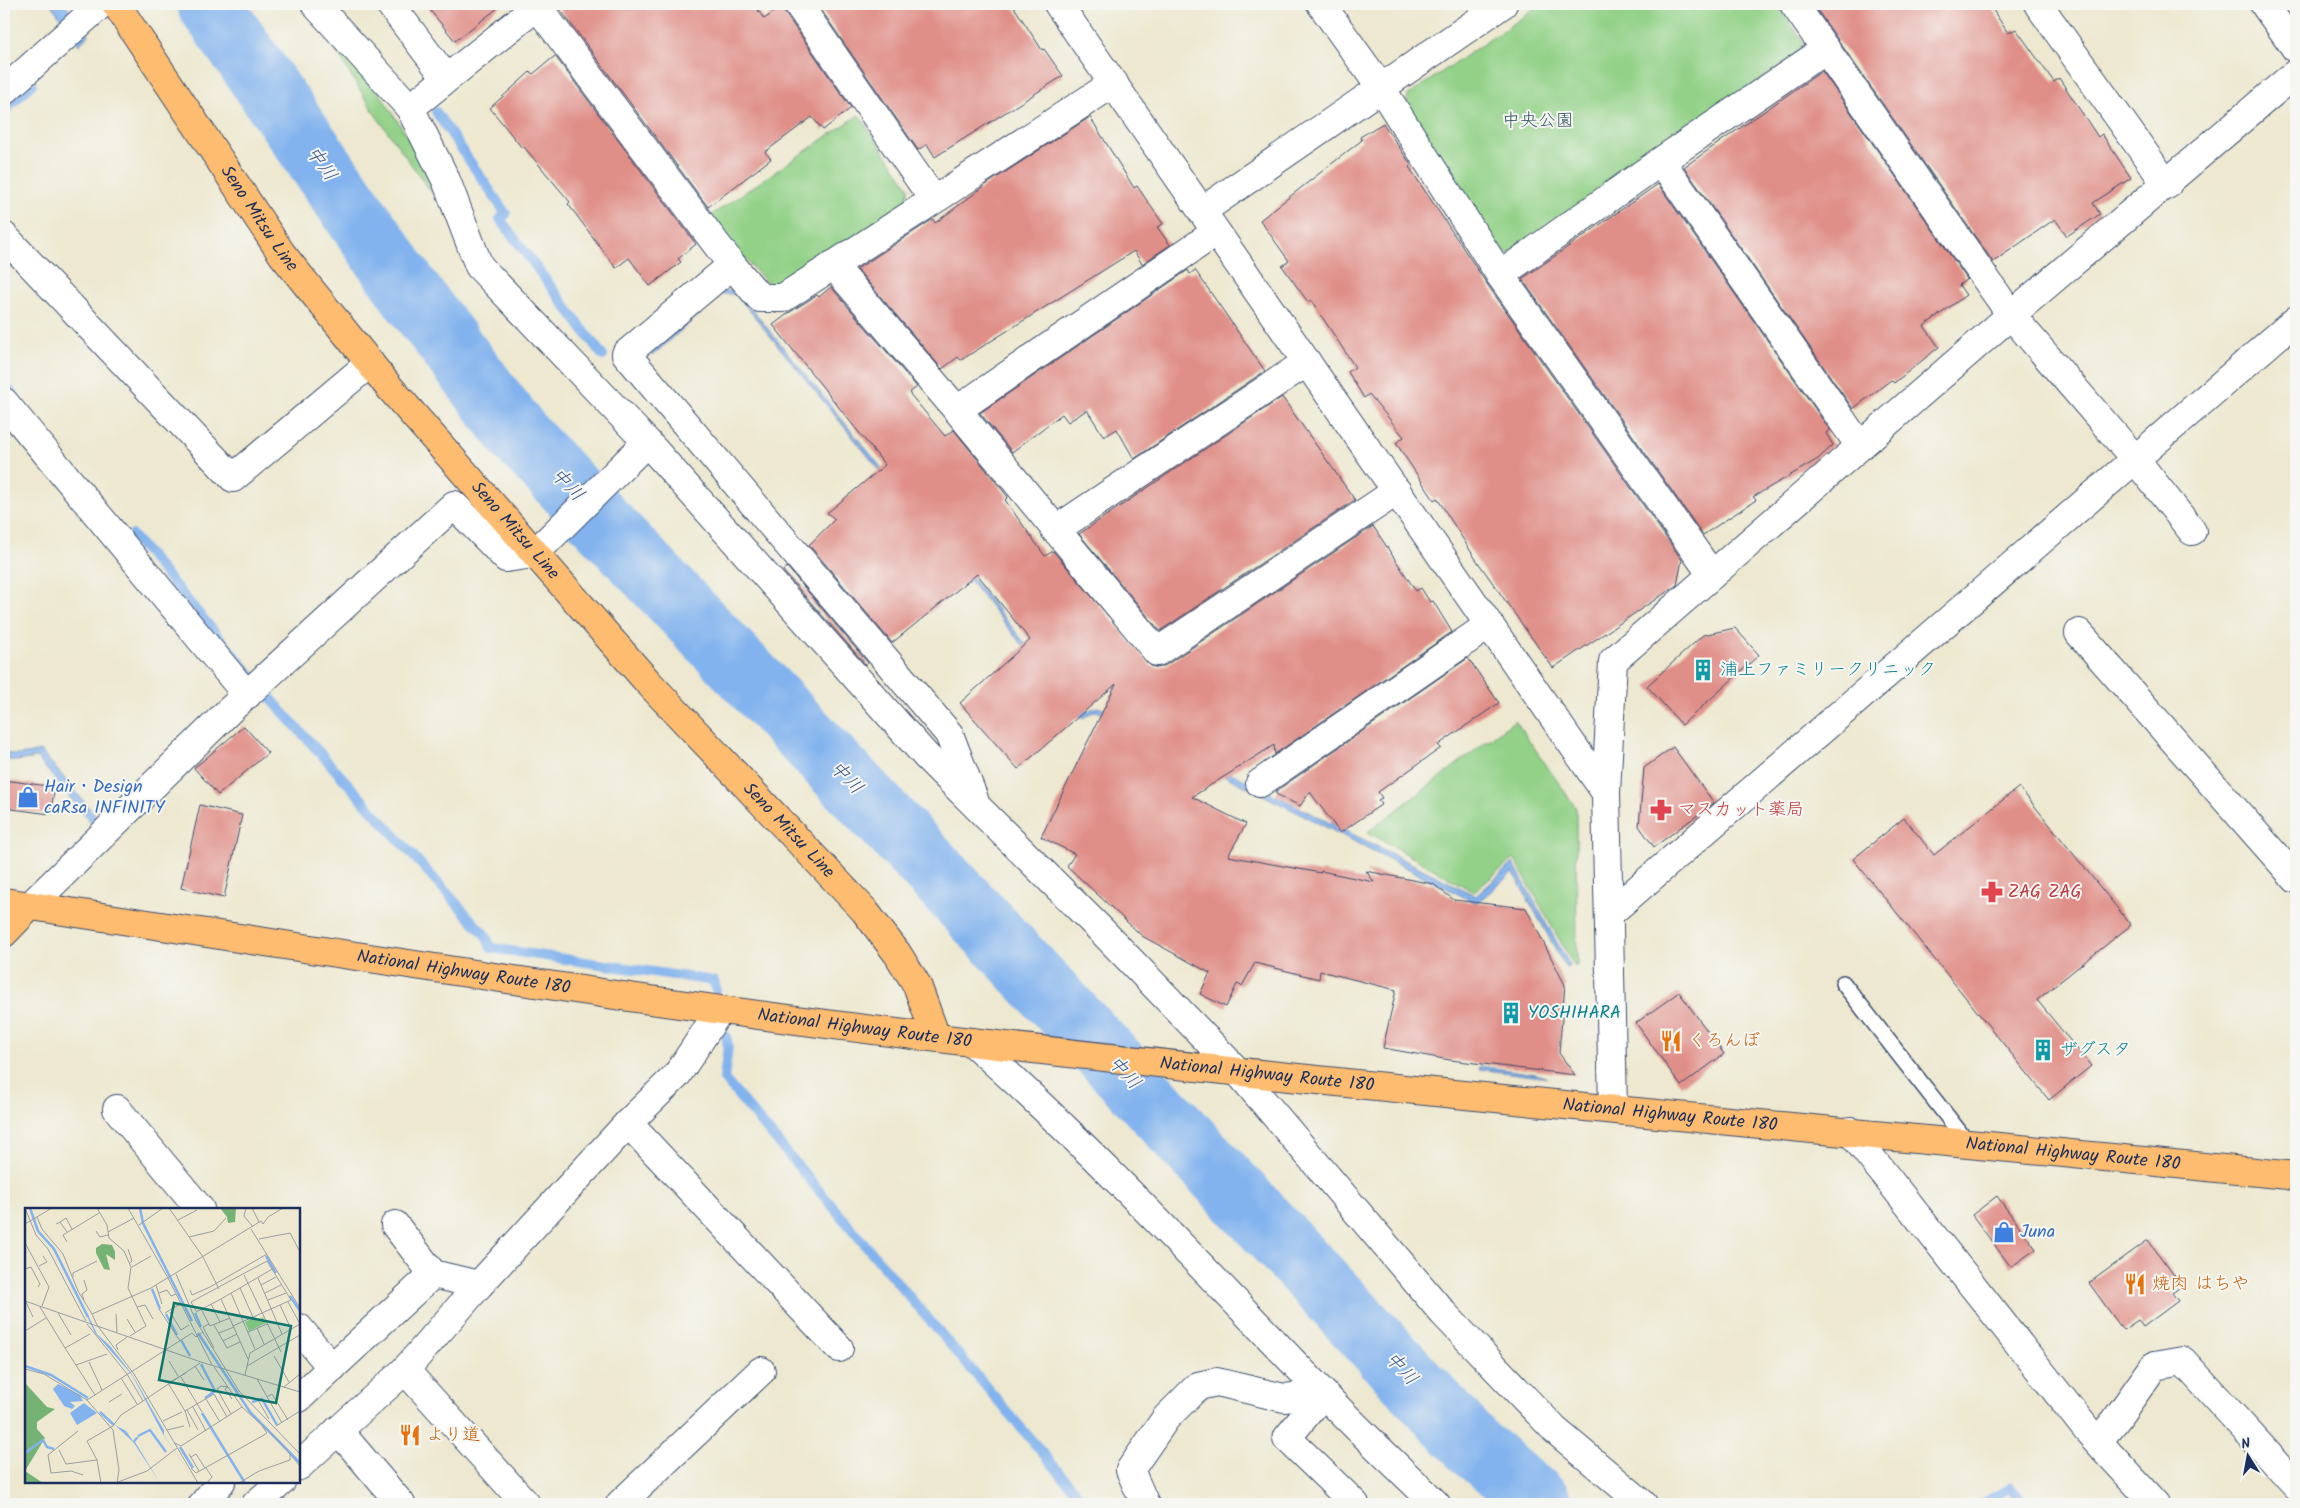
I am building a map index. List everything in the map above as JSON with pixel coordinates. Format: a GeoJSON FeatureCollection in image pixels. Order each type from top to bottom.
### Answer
{"type":"FeatureCollection","features":[{"type":"Feature","properties":{"kind":"main road","name":"Seno Mitsu Line"},"geometry":{"type":"LineString","coordinates":[[116,4],[282,254],[370,363],[539,548],[647,681],[864,910],[897,953],[917,986],[936,1037]]}},
{"type":"Feature","properties":{"kind":"main road","name":"National Highway Route 180"},"geometry":{"type":"LineString","coordinates":[[4,902],[720,1010],[1002,1046],[1239,1073],[1850,1131],[2296,1176]]}},
{"type":"Feature","properties":{"kind":"main road"},"geometry":{"type":"LineString","coordinates":[[4,933],[30,906]]}},
{"type":"Feature","properties":{"kind":"street"},"geometry":{"type":"LineString","coordinates":[[4,91],[101,4]]}},
{"type":"Feature","properties":{"kind":"street"},"geometry":{"type":"LineString","coordinates":[[315,4],[410,108],[446,180],[479,266],[926,756],[1102,931],[1239,1073],[1443,1314],[1555,1430],[1643,1504]]}},
{"type":"Feature","properties":{"kind":"street"},"geometry":{"type":"LineString","coordinates":[[390,4],[446,78]]}},
{"type":"Feature","properties":{"kind":"street"},"geometry":{"type":"LineString","coordinates":[[798,4],[933,198]]}},
{"type":"Feature","properties":{"kind":"street"},"geometry":{"type":"LineString","coordinates":[[1058,4],[1606,793]]}},
{"type":"Feature","properties":{"kind":"street"},"geometry":{"type":"LineString","coordinates":[[1321,4],[1381,88],[1500,275],[1712,575]]}},
{"type":"Feature","properties":{"kind":"street"},"geometry":{"type":"LineString","coordinates":[[958,410],[1209,222],[1381,88],[1503,4]]}},
{"type":"Feature","properties":{"kind":"street"},"geometry":{"type":"LineString","coordinates":[[1794,4],[2011,315],[2135,459],[2192,531]]}},
{"type":"Feature","properties":{"kind":"street"},"geometry":{"type":"LineString","coordinates":[[2038,4],[2167,185]]}},
{"type":"Feature","properties":{"kind":"street"},"geometry":{"type":"LineString","coordinates":[[2264,4],[2296,49]]}},
{"type":"Feature","properties":{"kind":"street"},"geometry":{"type":"LineString","coordinates":[[410,108],[539,5],[732,265],[760,298],[783,298],[933,198],[1114,82]]}},
{"type":"Feature","properties":{"kind":"street"},"geometry":{"type":"LineString","coordinates":[[1500,275],[1661,161],[1826,49]]}},
{"type":"Feature","properties":{"kind":"street"},"geometry":{"type":"LineString","coordinates":[[1613,1108],[1606,793],[1613,661],[2011,315],[2167,185],[2296,73]]}},
{"type":"Feature","properties":{"kind":"street"},"geometry":{"type":"LineString","coordinates":[[1661,161],[1860,446]]}},
{"type":"Feature","properties":{"kind":"street"},"geometry":{"type":"LineString","coordinates":[[4,236],[233,478],[370,363]]}},
{"type":"Feature","properties":{"kind":"street"},"geometry":{"type":"LineString","coordinates":[[732,265],[626,354],[949,734],[977,807]]}},
{"type":"Feature","properties":{"kind":"street"},"geometry":{"type":"LineString","coordinates":[[833,265],[958,410],[1157,652],[1397,491]]}},
{"type":"Feature","properties":{"kind":"street"},"geometry":{"type":"LineString","coordinates":[[1609,914],[2296,320]]}},
{"type":"Feature","properties":{"kind":"street"},"geometry":{"type":"LineString","coordinates":[[1055,530],[1306,362]]}},
{"type":"Feature","properties":{"kind":"street"},"geometry":{"type":"LineString","coordinates":[[4,402],[256,687]]}},
{"type":"Feature","properties":{"kind":"street"},"geometry":{"type":"LineString","coordinates":[[30,906],[256,687],[454,505],[506,558],[539,548],[644,446]]}},
{"type":"Feature","properties":{"kind":"street"},"geometry":{"type":"LineString","coordinates":[[1260,783],[1489,625]]}},
{"type":"Feature","properties":{"kind":"street"},"geometry":{"type":"LineString","coordinates":[[2080,633],[2296,879]]}},
{"type":"Feature","properties":{"kind":"street"},"geometry":{"type":"LineString","coordinates":[[300,1465],[405,1370],[479,1285],[628,1123],[677,1075],[720,1010]]}},
{"type":"Feature","properties":{"kind":"street"},"geometry":{"type":"LineString","coordinates":[[972,1042],[1094,1156],[1323,1394],[1436,1504]]}},
{"type":"Feature","properties":{"kind":"street"},"geometry":{"type":"LineString","coordinates":[[117,1109],[199,1208]]}},
{"type":"Feature","properties":{"kind":"street"},"geometry":{"type":"LineString","coordinates":[[628,1123],[839,1348]]}},
{"type":"Feature","properties":{"kind":"street"},"geometry":{"type":"LineString","coordinates":[[1850,1131],[2098,1441],[2156,1504]]}},
{"type":"Feature","properties":{"kind":"street"},"geometry":{"type":"LineString","coordinates":[[395,1225],[433,1274],[479,1285]]}},
{"type":"Feature","properties":{"kind":"street"},"geometry":{"type":"LineString","coordinates":[[300,1397],[433,1274]]}},
{"type":"Feature","properties":{"kind":"street"},"geometry":{"type":"LineString","coordinates":[[300,1329],[332,1368]]}},
{"type":"Feature","properties":{"kind":"street"},"geometry":{"type":"LineString","coordinates":[[2098,1441],[2115,1421],[2154,1366],[2183,1361],[2296,1485]]}},
{"type":"Feature","properties":{"kind":"street"},"geometry":{"type":"LineString","coordinates":[[405,1370],[526,1504]]}},
{"type":"Feature","properties":{"kind":"street"},"geometry":{"type":"LineString","coordinates":[[620,1504],[761,1371]]}},
{"type":"Feature","properties":{"kind":"street"},"geometry":{"type":"LineString","coordinates":[[1145,1504],[1130,1470],[1166,1418],[1198,1386],[1217,1382],[1284,1398],[1323,1394]]}},
{"type":"Feature","properties":{"kind":"street"},"geometry":{"type":"LineString","coordinates":[[1323,1394],[1287,1438],[1355,1504]]}},
{"type":"Feature","properties":{"kind":"street"},"geometry":{"type":"LineString","coordinates":[[338,1430],[401,1504]]}},
{"type":"Feature","properties":{"kind":"street"},"geometry":{"type":"LineString","coordinates":[[203,1504],[220,1483]]}},
{"type":"Feature","properties":{"kind":"street"},"geometry":{"type":"LineString","coordinates":[[256,1504],[280,1483]]}},
{"type":"Feature","properties":{"kind":"lane"},"geometry":{"type":"LineString","coordinates":[[1843,983],[1968,1143]]}},
{"type":"Feature","properties":{"kind":"green space","name":"中央公園"},"geometry":{"type":"Polygon","coordinates":[[[1542,4],[1625,4],[1632,13],[1645,4],[1777,4],[1803,41],[1798,53],[1513,255],[1498,250],[1405,115],[1408,95],[1542,4]]]}},
{"type":"Feature","properties":{"kind":"green space"},"geometry":{"type":"Polygon","coordinates":[[[327,37],[368,75],[440,187],[452,221],[377,117],[327,37]]]}},
{"type":"Feature","properties":{"kind":"green space"},"geometry":{"type":"Polygon","coordinates":[[[859,115],[909,188],[905,205],[782,285],[770,286],[732,245],[710,216],[859,115]]]}},
{"type":"Feature","properties":{"kind":"green space"},"geometry":{"type":"Polygon","coordinates":[[[1515,720],[1576,808],[1577,966],[1574,966],[1514,858],[1474,892],[1368,832],[1515,720]]]}},
{"type":"Feature","properties":{"kind":"water"},"geometry":{"type":"Polygon","coordinates":[[[51,4],[64,4],[89,35],[79,45],[51,4]]]}},
{"type":"Feature","properties":{"kind":"water"},"geometry":{"type":"Polygon","coordinates":[[[721,290],[737,291],[1082,713],[1097,707],[1101,708],[1476,896],[1513,863],[1570,966],[1566,968],[1513,872],[1478,902],[1472,901],[1099,712],[1095,711],[1083,718],[1080,716],[736,294],[722,294],[652,356],[650,354],[721,290]]]}},
{"type":"Feature","properties":{"kind":"water"},"geometry":{"type":"Polygon","coordinates":[[[4,750],[17,755],[41,751],[101,822],[99,832],[37,758],[16,761],[5,759],[4,750]]]}},
{"type":"Feature","properties":{"kind":"water"},"geometry":{"type":"Polygon","coordinates":[[[1480,1066],[1537,1074],[1548,1078],[1479,1069],[1480,1066]]]}},
{"type":"Feature","properties":{"kind":"building"},"geometry":{"type":"Polygon","coordinates":[[[425,4],[503,4],[455,41],[425,4]]]}},
{"type":"Feature","properties":{"kind":"building"},"geometry":{"type":"Polygon","coordinates":[[[556,4],[754,4],[764,19],[783,6],[785,13],[851,108],[823,130],[812,117],[765,152],[771,159],[708,207],[556,4]]]}},
{"type":"Feature","properties":{"kind":"building"},"geometry":{"type":"Polygon","coordinates":[[[817,4],[1012,4],[1042,50],[1044,49],[1063,76],[935,157],[927,144],[918,150],[817,4]]]}},
{"type":"Feature","properties":{"kind":"building"},"geometry":{"type":"Polygon","coordinates":[[[1813,4],[1989,4],[2008,33],[2016,29],[2054,82],[2059,78],[2098,137],[2102,134],[2131,178],[2093,203],[2100,214],[2067,236],[2055,219],[1993,262],[1813,4]]]}},
{"type":"Feature","properties":{"kind":"building"},"geometry":{"type":"Polygon","coordinates":[[[555,56],[696,244],[678,259],[681,262],[650,286],[629,258],[616,268],[568,204],[570,202],[524,147],[522,148],[490,108],[530,72],[533,74],[555,56]]]}},
{"type":"Feature","properties":{"kind":"building"},"geometry":{"type":"Polygon","coordinates":[[[1822,71],[1967,279],[1959,285],[1966,295],[1924,326],[1939,347],[1894,383],[1891,380],[1853,409],[1684,167],[1822,71]]]}},
{"type":"Feature","properties":{"kind":"building"},"geometry":{"type":"Polygon","coordinates":[[[1090,117],[1134,188],[1137,186],[1163,224],[1157,227],[1170,245],[1142,264],[1134,251],[961,360],[958,357],[942,369],[857,269],[933,219],[935,223],[990,182],[1090,117]]]}},
{"type":"Feature","properties":{"kind":"building"},"geometry":{"type":"Polygon","coordinates":[[[1383,123],[1411,165],[1409,167],[1487,284],[1682,560],[1677,585],[1553,668],[1475,558],[1437,498],[1434,500],[1396,443],[1404,437],[1369,394],[1364,398],[1348,372],[1355,367],[1311,300],[1308,302],[1282,266],[1289,261],[1260,220],[1362,140],[1360,137],[1383,123]]]}},
{"type":"Feature","properties":{"kind":"building"},"geometry":{"type":"Polygon","coordinates":[[[1658,184],[1830,430],[1826,433],[1833,445],[1818,459],[1753,497],[1756,500],[1703,535],[1522,279],[1658,184]]]}},
{"type":"Feature","properties":{"kind":"building"},"geometry":{"type":"Polygon","coordinates":[[[1188,270],[1190,274],[1195,270],[1265,371],[1134,459],[1117,429],[1104,437],[1087,410],[1068,422],[1062,414],[1012,452],[980,413],[1188,270]]]}},
{"type":"Feature","properties":{"kind":"building"},"geometry":{"type":"Polygon","coordinates":[[[831,287],[917,387],[909,393],[945,436],[954,430],[1008,497],[1005,500],[1045,556],[1053,551],[1151,666],[1158,668],[1166,665],[1373,526],[1416,591],[1421,588],[1430,602],[1433,601],[1452,632],[1275,754],[1274,745],[1192,797],[1246,824],[1228,856],[1321,873],[1321,871],[1374,882],[1366,871],[1433,884],[1454,900],[1526,908],[1565,985],[1559,1053],[1575,1075],[1450,1060],[1383,1048],[1396,990],[1320,971],[1319,979],[1255,963],[1242,986],[1237,984],[1226,1007],[1200,994],[1210,973],[1142,936],[1067,866],[1075,854],[1041,837],[1116,684],[1018,769],[960,703],[1030,640],[977,574],[892,643],[809,545],[835,519],[827,513],[885,465],[773,325],[817,295],[819,297],[831,287]]]}},
{"type":"Feature","properties":{"kind":"building"},"geometry":{"type":"Polygon","coordinates":[[[1282,397],[1355,500],[1160,631],[1079,534],[1282,397]]]}},
{"type":"Feature","properties":{"kind":"building"},"geometry":{"type":"Polygon","coordinates":[[[787,567],[868,663],[866,665],[783,571],[787,567]]]}},
{"type":"Feature","properties":{"kind":"building","name":"浦上ファミリークリニック"},"geometry":{"type":"Polygon","coordinates":[[[1735,628],[1759,655],[1682,725],[1647,686],[1703,635],[1735,628]]]}},
{"type":"Feature","properties":{"kind":"building"},"geometry":{"type":"Polygon","coordinates":[[[1468,658],[1499,703],[1438,745],[1441,748],[1378,792],[1382,798],[1378,800],[1382,804],[1340,833],[1310,792],[1300,806],[1276,794],[1276,791],[1468,658]]]}},
{"type":"Feature","properties":{"kind":"building"},"geometry":{"type":"Polygon","coordinates":[[[244,726],[268,753],[218,795],[194,768],[244,726]]]}},
{"type":"Feature","properties":{"kind":"building"},"geometry":{"type":"Polygon","coordinates":[[[1673,747],[1714,803],[1654,847],[1639,826],[1644,768],[1673,747]]]}},
{"type":"Feature","properties":{"kind":"building","name":"Hair・Design caRsa INFINITY"},"geometry":{"type":"Polygon","coordinates":[[[4,780],[55,787],[50,814],[4,808],[4,780]]]}},
{"type":"Feature","properties":{"kind":"building","name":"ZAG ZAG"},"geometry":{"type":"Polygon","coordinates":[[[2019,787],[2131,925],[2037,1000],[2091,1066],[2049,1100],[1853,859],[1904,818],[1934,855],[2019,787]]]}},
{"type":"Feature","properties":{"kind":"building"},"geometry":{"type":"Polygon","coordinates":[[[200,805],[242,815],[224,898],[181,888],[200,805]]]}},
{"type":"Feature","properties":{"kind":"building"},"geometry":{"type":"Polygon","coordinates":[[[1679,992],[1724,1054],[1681,1086],[1636,1023],[1679,992]]]}},
{"type":"Feature","properties":{"kind":"building","name":"Juna"},"geometry":{"type":"Polygon","coordinates":[[[1997,1196],[2036,1249],[2011,1267],[1972,1215],[1997,1196]]]}},
{"type":"Feature","properties":{"kind":"building","name":"焼肉 はちや"},"geometry":{"type":"Polygon","coordinates":[[[2148,1240],[2182,1286],[2172,1293],[2178,1301],[2143,1327],[2138,1320],[2123,1330],[2089,1283],[2148,1240]]]}},
{"type":"Feature","properties":{"kind":"waterway","name":"中川"},"geometry":{"type":"LineString","coordinates":[[209,4],[413,297],[521,438],[940,877],[1472,1445],[1541,1504]]}},
{"type":"Feature","properties":{"kind":"waterway"},"geometry":{"type":"LineString","coordinates":[[4,111],[32,84]]}},
{"type":"Feature","properties":{"kind":"waterway"},"geometry":{"type":"LineString","coordinates":[[436,112],[506,214],[500,219],[603,356]]}},
{"type":"Feature","properties":{"kind":"waterway"},"geometry":{"type":"LineString","coordinates":[[4,384],[16,398]]}},
{"type":"Feature","properties":{"kind":"waterway"},"geometry":{"type":"LineString","coordinates":[[132,535],[280,709],[486,936],[491,948],[714,981],[716,989]]}},
{"type":"Feature","properties":{"kind":"waterway"},"geometry":{"type":"LineString","coordinates":[[726,1036],[728,1046],[724,1079],[1086,1504]]}},
{"type":"Feature","properties":{"kind":"waterway"},"geometry":{"type":"LineString","coordinates":[[1982,1504],[2010,1488],[2024,1504]]}},
{"type":"Feature","properties":{"kind":"place","name":"浦上ファミリークリニック"},"geometry":{"type":"Point","coordinates":[1703,670]}},
{"type":"Feature","properties":{"kind":"place","name":"Hair・Design caRsa INFINITY"},"geometry":{"type":"Point","coordinates":[28,797]}},
{"type":"Feature","properties":{"kind":"place","name":"マスカット薬局"},"geometry":{"type":"Point","coordinates":[1661,810]}},
{"type":"Feature","properties":{"kind":"place","name":"ZAG ZAG"},"geometry":{"type":"Point","coordinates":[1992,892]}},
{"type":"Feature","properties":{"kind":"place","name":"YOSHIHARA"},"geometry":{"type":"Point","coordinates":[1511,1013]}},
{"type":"Feature","properties":{"kind":"place","name":"くろんぼ"},"geometry":{"type":"Point","coordinates":[1671,1041]}},
{"type":"Feature","properties":{"kind":"place","name":"ザグスタ"},"geometry":{"type":"Point","coordinates":[2043,1050]}},
{"type":"Feature","properties":{"kind":"place","name":"Juna"},"geometry":{"type":"Point","coordinates":[2004,1232]}},
{"type":"Feature","properties":{"kind":"place","name":"焼肉 はちや"},"geometry":{"type":"Point","coordinates":[2135,1284]}},
{"type":"Feature","properties":{"kind":"place","name":"より道"},"geometry":{"type":"Point","coordinates":[410,1435]}}]}
